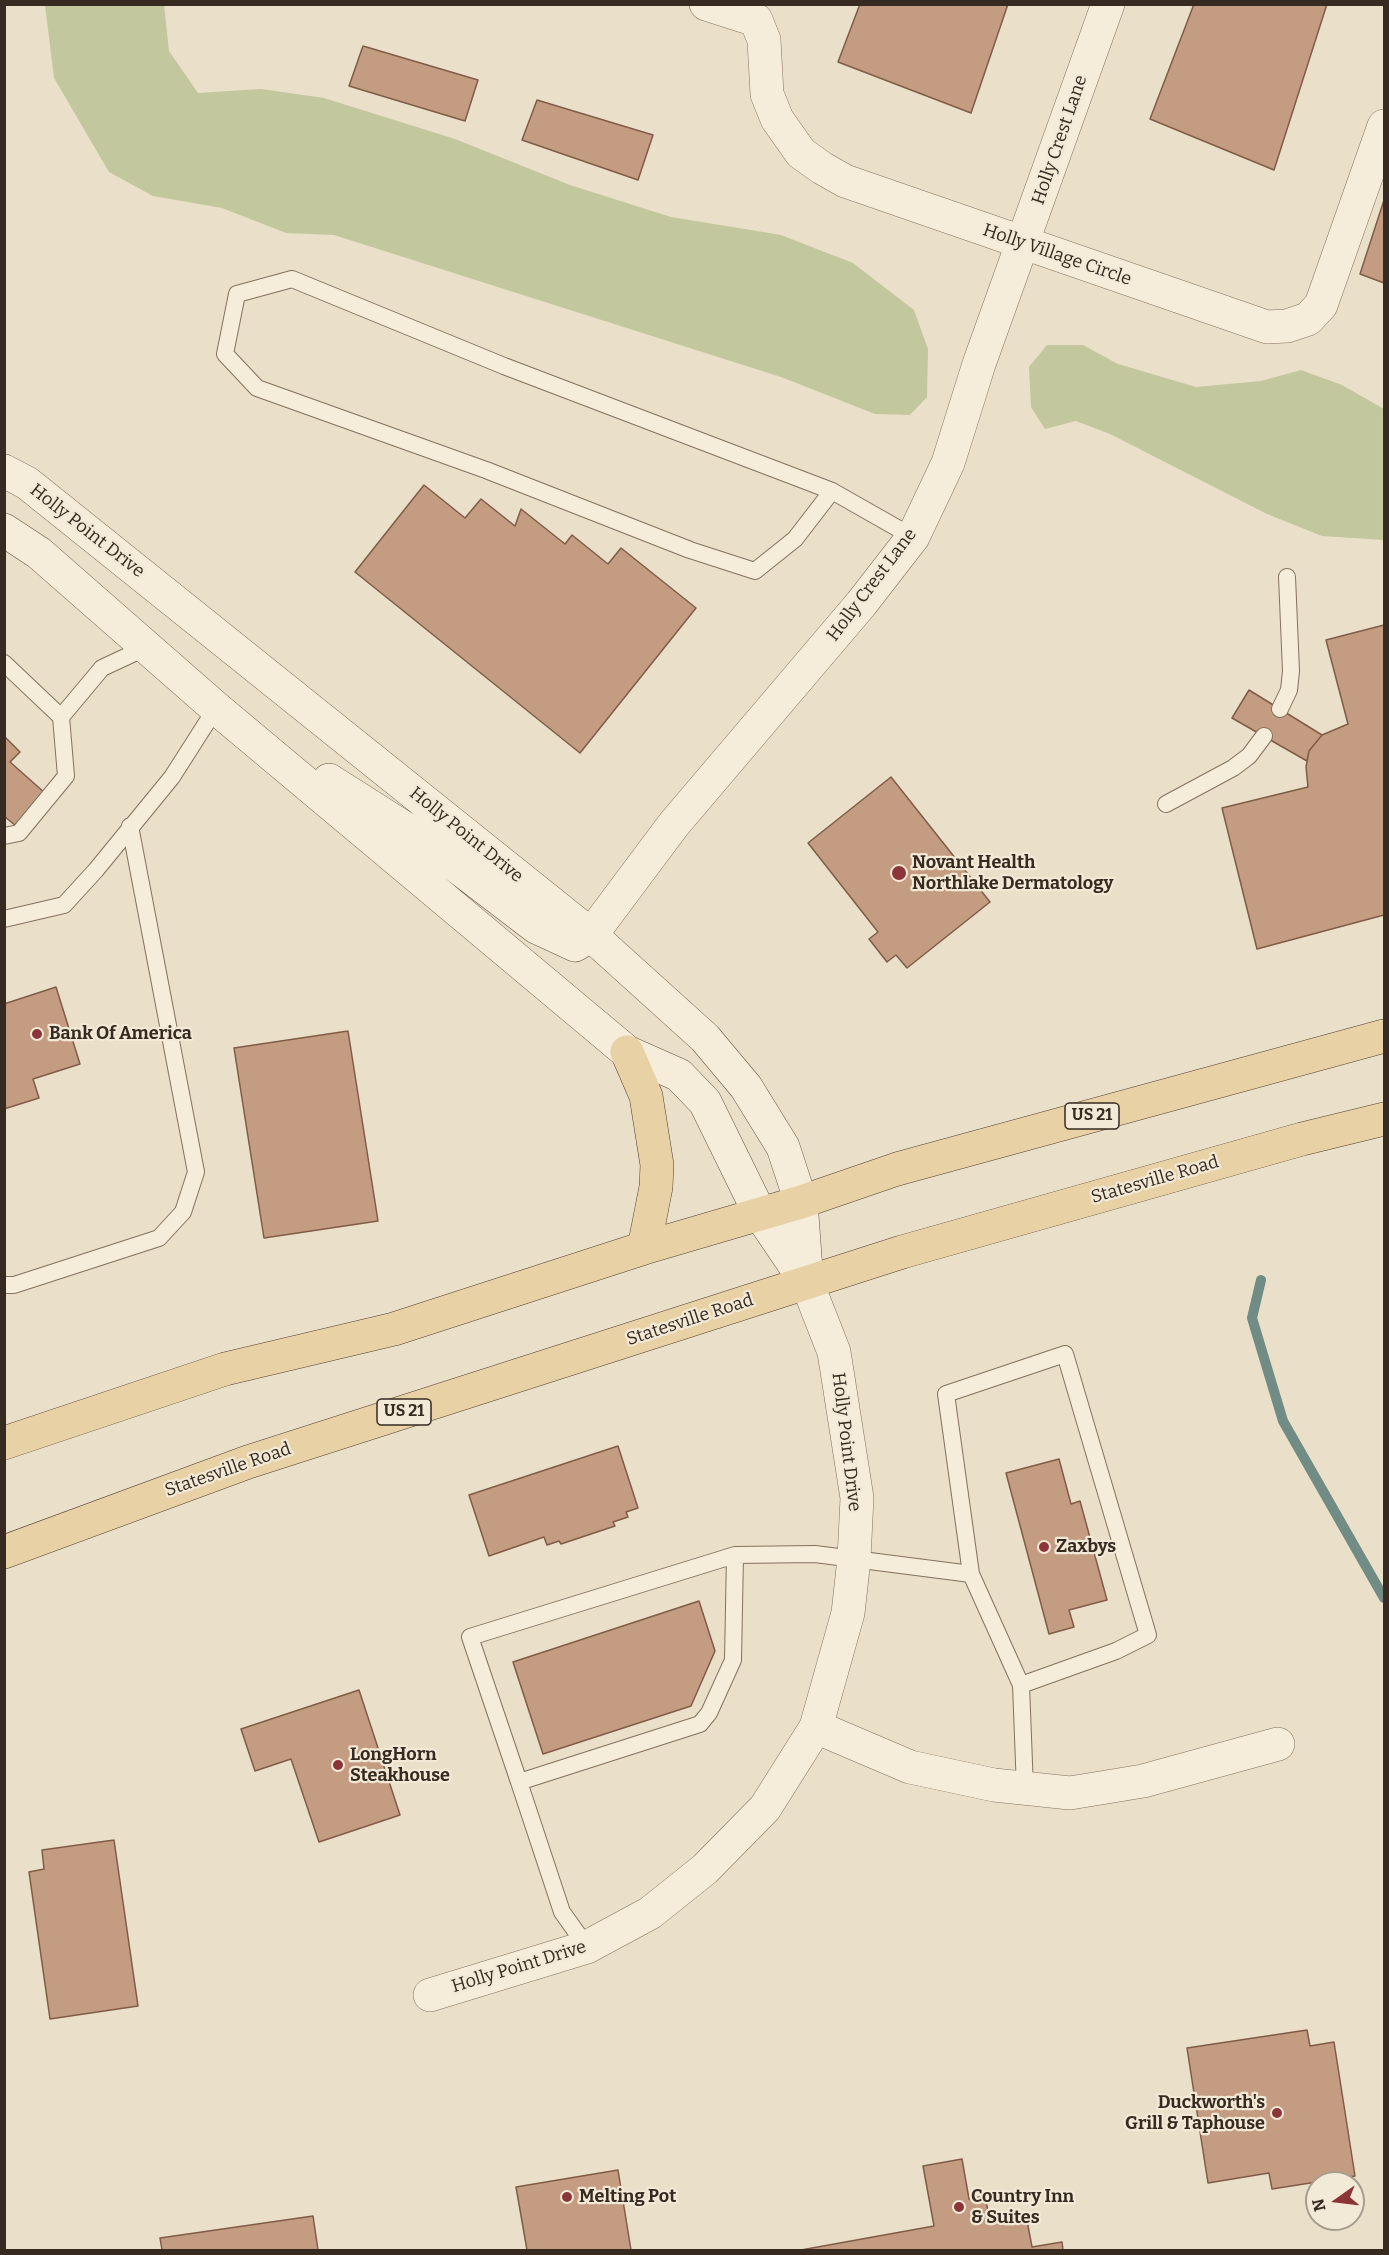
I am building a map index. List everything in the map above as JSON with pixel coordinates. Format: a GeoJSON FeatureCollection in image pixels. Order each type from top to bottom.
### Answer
{"type":"FeatureCollection","features":[{"type":"Feature","properties":{"kind":"main road","name":"US 21"},"geometry":{"type":"LineString","coordinates":[[4,1443],[225,1369],[393,1329],[644,1248],[801,1202],[897,1169],[1384,1036]]}},
{"type":"Feature","properties":{"kind":"main road"},"geometry":{"type":"LineString","coordinates":[[627,1052],[646,1096],[657,1165],[656,1187],[644,1248]]}},
{"type":"Feature","properties":{"kind":"main road","name":"Statesville Road"},"geometry":{"type":"LineString","coordinates":[[4,1552],[248,1462],[902,1252],[1302,1139],[1384,1119]]}},
{"type":"Feature","properties":{"kind":"street","name":"Holly Village Circle"},"geometry":{"type":"LineString","coordinates":[[706,4],[756,20],[764,40],[767,94],[777,119],[801,153],[845,181],[1267,327],[1287,327],[1308,319],[1321,305],[1384,126]]}},
{"type":"Feature","properties":{"kind":"street","name":"Holly Crest Lane"},"geometry":{"type":"LineString","coordinates":[[591,935],[674,824],[861,604],[913,537],[948,463],[979,364],[1107,4]]}},
{"type":"Feature","properties":{"kind":"street","name":"Holly Point Drive"},"geometry":{"type":"LineString","coordinates":[[4,471],[27,483],[591,935],[705,1038],[746,1087],[783,1147],[801,1202],[807,1283]]}},
{"type":"Feature","properties":{"kind":"street","name":"Holly Point Drive"},"geometry":{"type":"LineString","coordinates":[[4,530],[39,553],[216,708],[627,1052],[679,1075],[705,1102],[760,1214],[807,1283],[834,1352],[857,1498],[848,1614],[816,1727],[765,1808],[705,1869],[650,1914],[587,1947],[430,1995]]}},
{"type":"Feature","properties":{"kind":"street"},"geometry":{"type":"LineString","coordinates":[[216,708],[417,836],[536,927],[575,945],[591,935]]}},
{"type":"Feature","properties":{"kind":"street"},"geometry":{"type":"LineString","coordinates":[[816,1727],[910,1767],[994,1785],[1070,1793],[1143,1781],[1278,1744]]}},
{"type":"Feature","properties":{"kind":"lane"},"geometry":{"type":"LineString","coordinates":[[832,491],[795,539],[755,571],[690,550],[486,470],[257,388],[225,354],[237,294],[292,279],[504,366],[832,491],[913,537]]}},
{"type":"Feature","properties":{"kind":"lane"},"geometry":{"type":"LineString","coordinates":[[1280,710],[1289,690],[1291,672],[1287,577]]}},
{"type":"Feature","properties":{"kind":"lane"},"geometry":{"type":"LineString","coordinates":[[61,717],[102,668],[147,647]]}},
{"type":"Feature","properties":{"kind":"lane"},"geometry":{"type":"LineString","coordinates":[[4,663],[61,717],[66,776],[19,833],[4,836]]}},
{"type":"Feature","properties":{"kind":"lane"},"geometry":{"type":"LineString","coordinates":[[4,919],[64,904],[172,777],[216,708]]}},
{"type":"Feature","properties":{"kind":"lane"},"geometry":{"type":"LineString","coordinates":[[1166,804],[1233,768],[1249,756],[1264,736]]}},
{"type":"Feature","properties":{"kind":"lane"},"geometry":{"type":"LineString","coordinates":[[4,1285],[14,1285],[159,1238],[183,1212],[196,1173],[130,826]]}},
{"type":"Feature","properties":{"kind":"lane"},"geometry":{"type":"LineString","coordinates":[[1021,1684],[1116,1651],[1148,1635],[1065,1354],[946,1394],[971,1574],[1021,1684],[1025,1789]]}},
{"type":"Feature","properties":{"kind":"lane"},"geometry":{"type":"LineString","coordinates":[[587,1947],[562,1912],[470,1637],[735,1556],[815,1554],[971,1574]]}},
{"type":"Feature","properties":{"kind":"lane"},"geometry":{"type":"LineString","coordinates":[[519,1782],[700,1724],[709,1713],[733,1660],[735,1556]]}},
{"type":"Feature","properties":{"kind":"green space"},"geometry":{"type":"Polygon","coordinates":[[[45,5],[164,5],[169,51],[198,93],[261,89],[324,98],[455,139],[570,185],[671,217],[781,235],[853,263],[914,310],[928,349],[927,397],[910,415],[875,414],[781,377],[334,235],[286,233],[222,208],[153,196],[109,172],[54,78],[45,5]]]}},
{"type":"Feature","properties":{"kind":"green space"},"geometry":{"type":"Polygon","coordinates":[[[1047,345],[1083,345],[1118,364],[1196,387],[1261,381],[1301,370],[1342,385],[1384,409],[1384,540],[1322,536],[1267,514],[1110,434],[1076,421],[1045,429],[1031,407],[1029,367],[1047,345]]]}},
{"type":"Feature","properties":{"kind":"building"},"geometry":{"type":"Polygon","coordinates":[[[860,4],[1008,4],[971,113],[838,62],[860,4]]]}},
{"type":"Feature","properties":{"kind":"building"},"geometry":{"type":"Polygon","coordinates":[[[1194,4],[1327,4],[1274,170],[1150,119],[1194,4]]]}},
{"type":"Feature","properties":{"kind":"building"},"geometry":{"type":"Polygon","coordinates":[[[363,46],[478,80],[465,121],[349,86],[363,46]]]}},
{"type":"Feature","properties":{"kind":"building"},"geometry":{"type":"Polygon","coordinates":[[[537,100],[653,135],[638,180],[522,140],[537,100]]]}},
{"type":"Feature","properties":{"kind":"building"},"geometry":{"type":"Polygon","coordinates":[[[1384,200],[1384,283],[1360,274],[1384,200]]]}},
{"type":"Feature","properties":{"kind":"building"},"geometry":{"type":"Polygon","coordinates":[[[424,485],[465,518],[481,499],[515,526],[521,509],[565,544],[572,535],[608,564],[621,548],[696,608],[580,753],[355,572],[424,485]]]}},
{"type":"Feature","properties":{"kind":"building"},"geometry":{"type":"Polygon","coordinates":[[[1384,625],[1384,915],[1257,949],[1222,808],[1308,787],[1306,767],[1309,751],[1322,735],[1348,724],[1326,640],[1384,625]]]}},
{"type":"Feature","properties":{"kind":"building"},"geometry":{"type":"Polygon","coordinates":[[[1249,690],[1322,735],[1309,751],[1307,761],[1232,718],[1249,690]]]}},
{"type":"Feature","properties":{"kind":"building"},"geometry":{"type":"Polygon","coordinates":[[[4,736],[20,752],[10,762],[45,793],[16,826],[4,816],[4,736]]]}},
{"type":"Feature","properties":{"kind":"building","name":"Novant Health Northlake Dermatology"},"geometry":{"type":"Polygon","coordinates":[[[891,777],[990,902],[907,968],[896,955],[887,962],[869,939],[878,932],[808,843],[891,777]]]}},
{"type":"Feature","properties":{"kind":"building","name":"Bank Of America"},"geometry":{"type":"Polygon","coordinates":[[[56,987],[80,1064],[33,1079],[39,1098],[4,1109],[4,1004],[56,987]]]}},
{"type":"Feature","properties":{"kind":"building"},"geometry":{"type":"Polygon","coordinates":[[[348,1031],[378,1221],[264,1238],[234,1048],[348,1031]]]}},
{"type":"Feature","properties":{"kind":"building"},"geometry":{"type":"Polygon","coordinates":[[[618,1446],[638,1508],[626,1512],[628,1517],[613,1522],[615,1526],[561,1544],[559,1541],[547,1545],[544,1537],[489,1556],[469,1495],[618,1446]]]}},
{"type":"Feature","properties":{"kind":"building"},"geometry":{"type":"Polygon","coordinates":[[[1059,1459],[1071,1504],[1080,1501],[1107,1600],[1069,1610],[1074,1627],[1049,1634],[1006,1473],[1059,1459]]]}},
{"type":"Feature","properties":{"kind":"building"},"geometry":{"type":"Polygon","coordinates":[[[699,1601],[715,1651],[691,1706],[543,1754],[513,1662],[699,1601]]]}},
{"type":"Feature","properties":{"kind":"building","name":"LongHorn Steakhouse"},"geometry":{"type":"Polygon","coordinates":[[[359,1690],[400,1815],[319,1842],[291,1759],[255,1771],[241,1729],[359,1690]]]}},
{"type":"Feature","properties":{"kind":"building"},"geometry":{"type":"Polygon","coordinates":[[[114,1840],[138,2006],[50,2019],[29,1872],[44,1869],[42,1850],[114,1840]]]}},
{"type":"Feature","properties":{"kind":"building"},"geometry":{"type":"Polygon","coordinates":[[[1307,2030],[1310,2046],[1334,2042],[1354,2171],[1305,2171],[1305,2184],[1272,2189],[1269,2173],[1208,2183],[1187,2048],[1307,2030]]]}},
{"type":"Feature","properties":{"kind":"building","name":"Country Inn & Suites"},"geometry":{"type":"Polygon","coordinates":[[[962,2159],[969,2199],[985,2196],[990,2221],[1026,2215],[1032,2247],[1062,2242],[1063,2250],[801,2250],[934,2226],[923,2166],[962,2159]]]}},
{"type":"Feature","properties":{"kind":"building"},"geometry":{"type":"Polygon","coordinates":[[[618,2170],[631,2250],[527,2250],[516,2187],[618,2170]]]}},
{"type":"Feature","properties":{"kind":"building"},"geometry":{"type":"Polygon","coordinates":[[[313,2216],[318,2250],[162,2250],[160,2238],[313,2216]]]}},
{"type":"Feature","properties":{"kind":"waterway"},"geometry":{"type":"LineString","coordinates":[[1261,1280],[1252,1318],[1283,1421],[1384,1598]]}},
{"type":"Feature","properties":{"kind":"place","name":"Novant Health Northlake Dermatology"},"geometry":{"type":"Point","coordinates":[899,873]}},
{"type":"Feature","properties":{"kind":"place","name":"Bank Of America"},"geometry":{"type":"Point","coordinates":[37,1034]}},
{"type":"Feature","properties":{"kind":"place","name":"Zaxbys"},"geometry":{"type":"Point","coordinates":[1044,1547]}},
{"type":"Feature","properties":{"kind":"place","name":"LongHorn Steakhouse"},"geometry":{"type":"Point","coordinates":[338,1765]}},
{"type":"Feature","properties":{"kind":"place","name":"Duckworth's Grill & Taphouse"},"geometry":{"type":"Point","coordinates":[1277,2113]}},
{"type":"Feature","properties":{"kind":"place","name":"Melting Pot"},"geometry":{"type":"Point","coordinates":[567,2197]}},
{"type":"Feature","properties":{"kind":"place","name":"Country Inn & Suites"},"geometry":{"type":"Point","coordinates":[959,2207]}}]}
